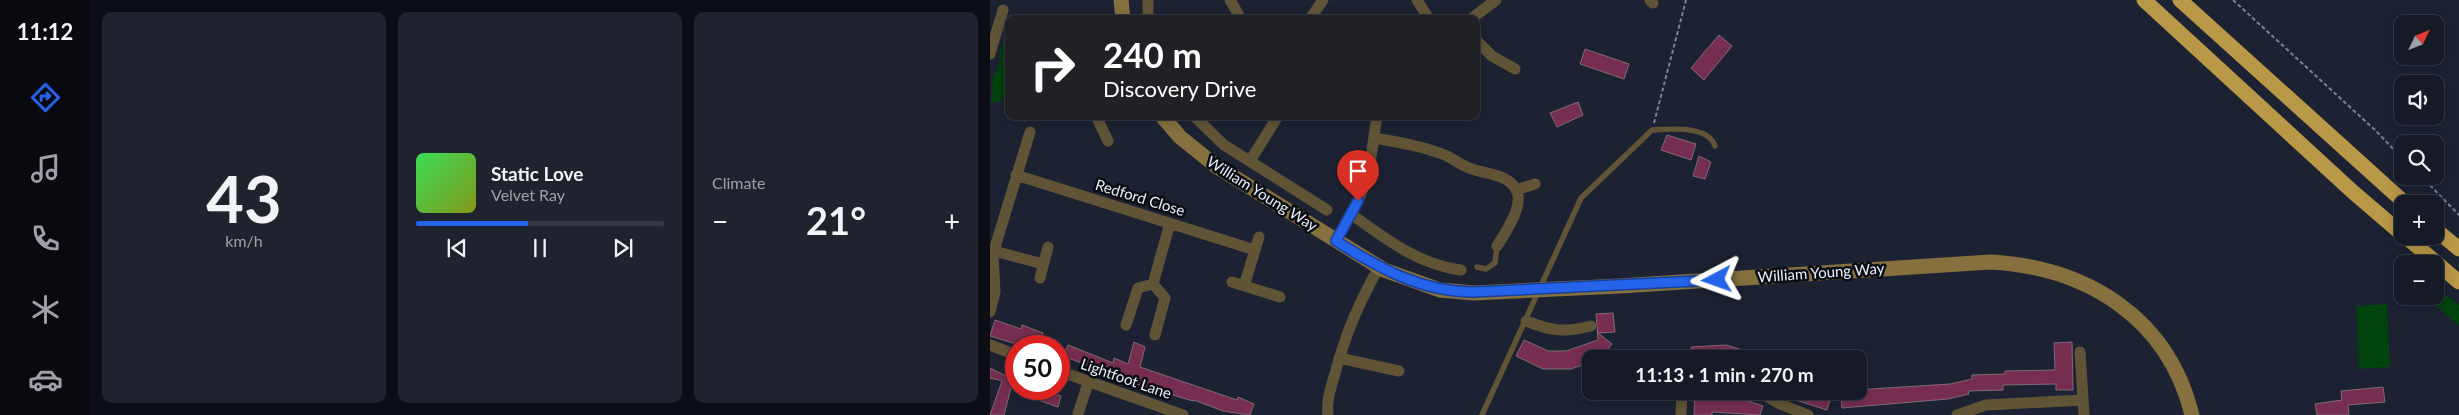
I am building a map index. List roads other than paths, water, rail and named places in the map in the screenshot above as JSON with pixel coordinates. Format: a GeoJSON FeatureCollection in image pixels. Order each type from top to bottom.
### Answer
{"type":"FeatureCollection","features":[{"type":"Feature","properties":{"kind":"highway"},"geometry":{"type":"LineString","coordinates":[[2144,0],[2353,192],[2394,227]]}},
{"type":"Feature","properties":{"kind":"highway"},"geometry":{"type":"LineString","coordinates":[[2180,0],[2396,195]]}},
{"type":"Feature","properties":{"kind":"highway"},"geometry":{"type":"LineString","coordinates":[[2444,236],[2459,249]]}},
{"type":"Feature","properties":{"kind":"highway"},"geometry":{"type":"LineString","coordinates":[[2416,245],[2459,282]]}},
{"type":"Feature","properties":{"kind":"main road"},"geometry":{"type":"LineString","coordinates":[[1121,0],[1123,15]]}},
{"type":"Feature","properties":{"kind":"main road","name":"William Young Way"},"geometry":{"type":"LineString","coordinates":[[1165,120],[1180,138],[1216,166],[1336,241],[1380,268],[1401,278],[1440,290],[1474,292],[1540,289],[1990,262],[2031,268],[2088,285],[2106,294],[2127,310],[2143,325],[2163,350],[2180,382],[2192,415]]}},
{"type":"Feature","properties":{"kind":"street"},"geometry":{"type":"LineString","coordinates":[[1148,0],[1148,15]]}},
{"type":"Feature","properties":{"kind":"street"},"geometry":{"type":"LineString","coordinates":[[1230,0],[1239,15]]}},
{"type":"Feature","properties":{"kind":"street"},"geometry":{"type":"LineString","coordinates":[[1313,15],[1323,0]]}},
{"type":"Feature","properties":{"kind":"street"},"geometry":{"type":"LineString","coordinates":[[1418,0],[1427,15]]}},
{"type":"Feature","properties":{"kind":"street"},"geometry":{"type":"LineString","coordinates":[[1476,15],[1496,0]]}},
{"type":"Feature","properties":{"kind":"street"},"geometry":{"type":"LineString","coordinates":[[990,54],[1004,25],[1003,10]]}},
{"type":"Feature","properties":{"kind":"street"},"geometry":{"type":"LineString","coordinates":[[1480,44],[1492,56],[1516,68]]}},
{"type":"Feature","properties":{"kind":"street"},"geometry":{"type":"LineString","coordinates":[[1098,120],[1108,141]]}},
{"type":"Feature","properties":{"kind":"street"},"geometry":{"type":"LineString","coordinates":[[1198,120],[1224,145],[1327,210]]}},
{"type":"Feature","properties":{"kind":"street"},"geometry":{"type":"LineString","coordinates":[[1250,161],[1276,120]]}},
{"type":"Feature","properties":{"kind":"street"},"geometry":{"type":"LineString","coordinates":[[1336,241],[1351,214],[1370,172],[1376,120]]}},
{"type":"Feature","properties":{"kind":"street"},"geometry":{"type":"LineString","coordinates":[[990,312],[996,292],[992,264],[994,251],[1030,132]]}},
{"type":"Feature","properties":{"kind":"street"},"geometry":{"type":"LineString","coordinates":[[1374,138],[1399,142],[1445,155],[1472,169],[1495,174],[1516,190],[1519,201],[1497,246]]}},
{"type":"Feature","properties":{"kind":"street","name":"Redford Close"},"geometry":{"type":"LineString","coordinates":[[1016,175],[1255,250]]}},
{"type":"Feature","properties":{"kind":"street"},"geometry":{"type":"LineString","coordinates":[[1516,190],[1535,184]]}},
{"type":"Feature","properties":{"kind":"street"},"geometry":{"type":"LineString","coordinates":[[1351,214],[1412,256],[1443,267],[1461,270]]}},
{"type":"Feature","properties":{"kind":"street"},"geometry":{"type":"LineString","coordinates":[[1152,284],[1170,223]]}},
{"type":"Feature","properties":{"kind":"street"},"geometry":{"type":"LineString","coordinates":[[1244,286],[1259,237]]}},
{"type":"Feature","properties":{"kind":"street"},"geometry":{"type":"LineString","coordinates":[[1040,278],[1048,247]]}},
{"type":"Feature","properties":{"kind":"street"},"geometry":{"type":"LineString","coordinates":[[994,251],[1043,264]]}},
{"type":"Feature","properties":{"kind":"street"},"geometry":{"type":"LineString","coordinates":[[1328,415],[1327,402],[1339,358],[1356,309],[1380,268]]}},
{"type":"Feature","properties":{"kind":"street"},"geometry":{"type":"LineString","coordinates":[[1232,282],[1280,297]]}},
{"type":"Feature","properties":{"kind":"street"},"geometry":{"type":"LineString","coordinates":[[1126,325],[1138,288],[1152,284]]}},
{"type":"Feature","properties":{"kind":"street"},"geometry":{"type":"LineString","coordinates":[[1152,284],[1165,298],[1155,335]]}},
{"type":"Feature","properties":{"kind":"street"},"geometry":{"type":"LineString","coordinates":[[1526,321],[1547,330],[1569,331],[1591,326]]}},
{"type":"Feature","properties":{"kind":"street"},"geometry":{"type":"LineString","coordinates":[[990,344],[1005,350]]}},
{"type":"Feature","properties":{"kind":"street"},"geometry":{"type":"LineString","coordinates":[[2080,352],[2084,415]]}},
{"type":"Feature","properties":{"kind":"street"},"geometry":{"type":"LineString","coordinates":[[1339,358],[1399,371]]}},
{"type":"Feature","properties":{"kind":"street","name":"Lightfoot Lane"},"geometry":{"type":"LineString","coordinates":[[1070,376],[1183,415]]}},
{"type":"Feature","properties":{"kind":"street"},"geometry":{"type":"LineString","coordinates":[[1078,414],[1088,383]]}},
{"type":"Feature","properties":{"kind":"street"},"geometry":{"type":"LineString","coordinates":[[1682,400],[1682,415]]}},
{"type":"Feature","properties":{"kind":"street"},"geometry":{"type":"LineString","coordinates":[[1773,400],[1808,415]]}},
{"type":"Feature","properties":{"kind":"street"},"geometry":{"type":"LineString","coordinates":[[1957,415],[1979,406],[1998,410],[2083,400]]}},
{"type":"Feature","properties":{"kind":"lane"},"geometry":{"type":"LineString","coordinates":[[1482,415],[1581,198],[1652,130],[1672,129],[1699,133],[1709,137],[1715,146]]}},
{"type":"Feature","properties":{"kind":"lane"},"geometry":{"type":"LineString","coordinates":[[1477,267],[1486,269],[1495,263],[1497,246]]}}]}
